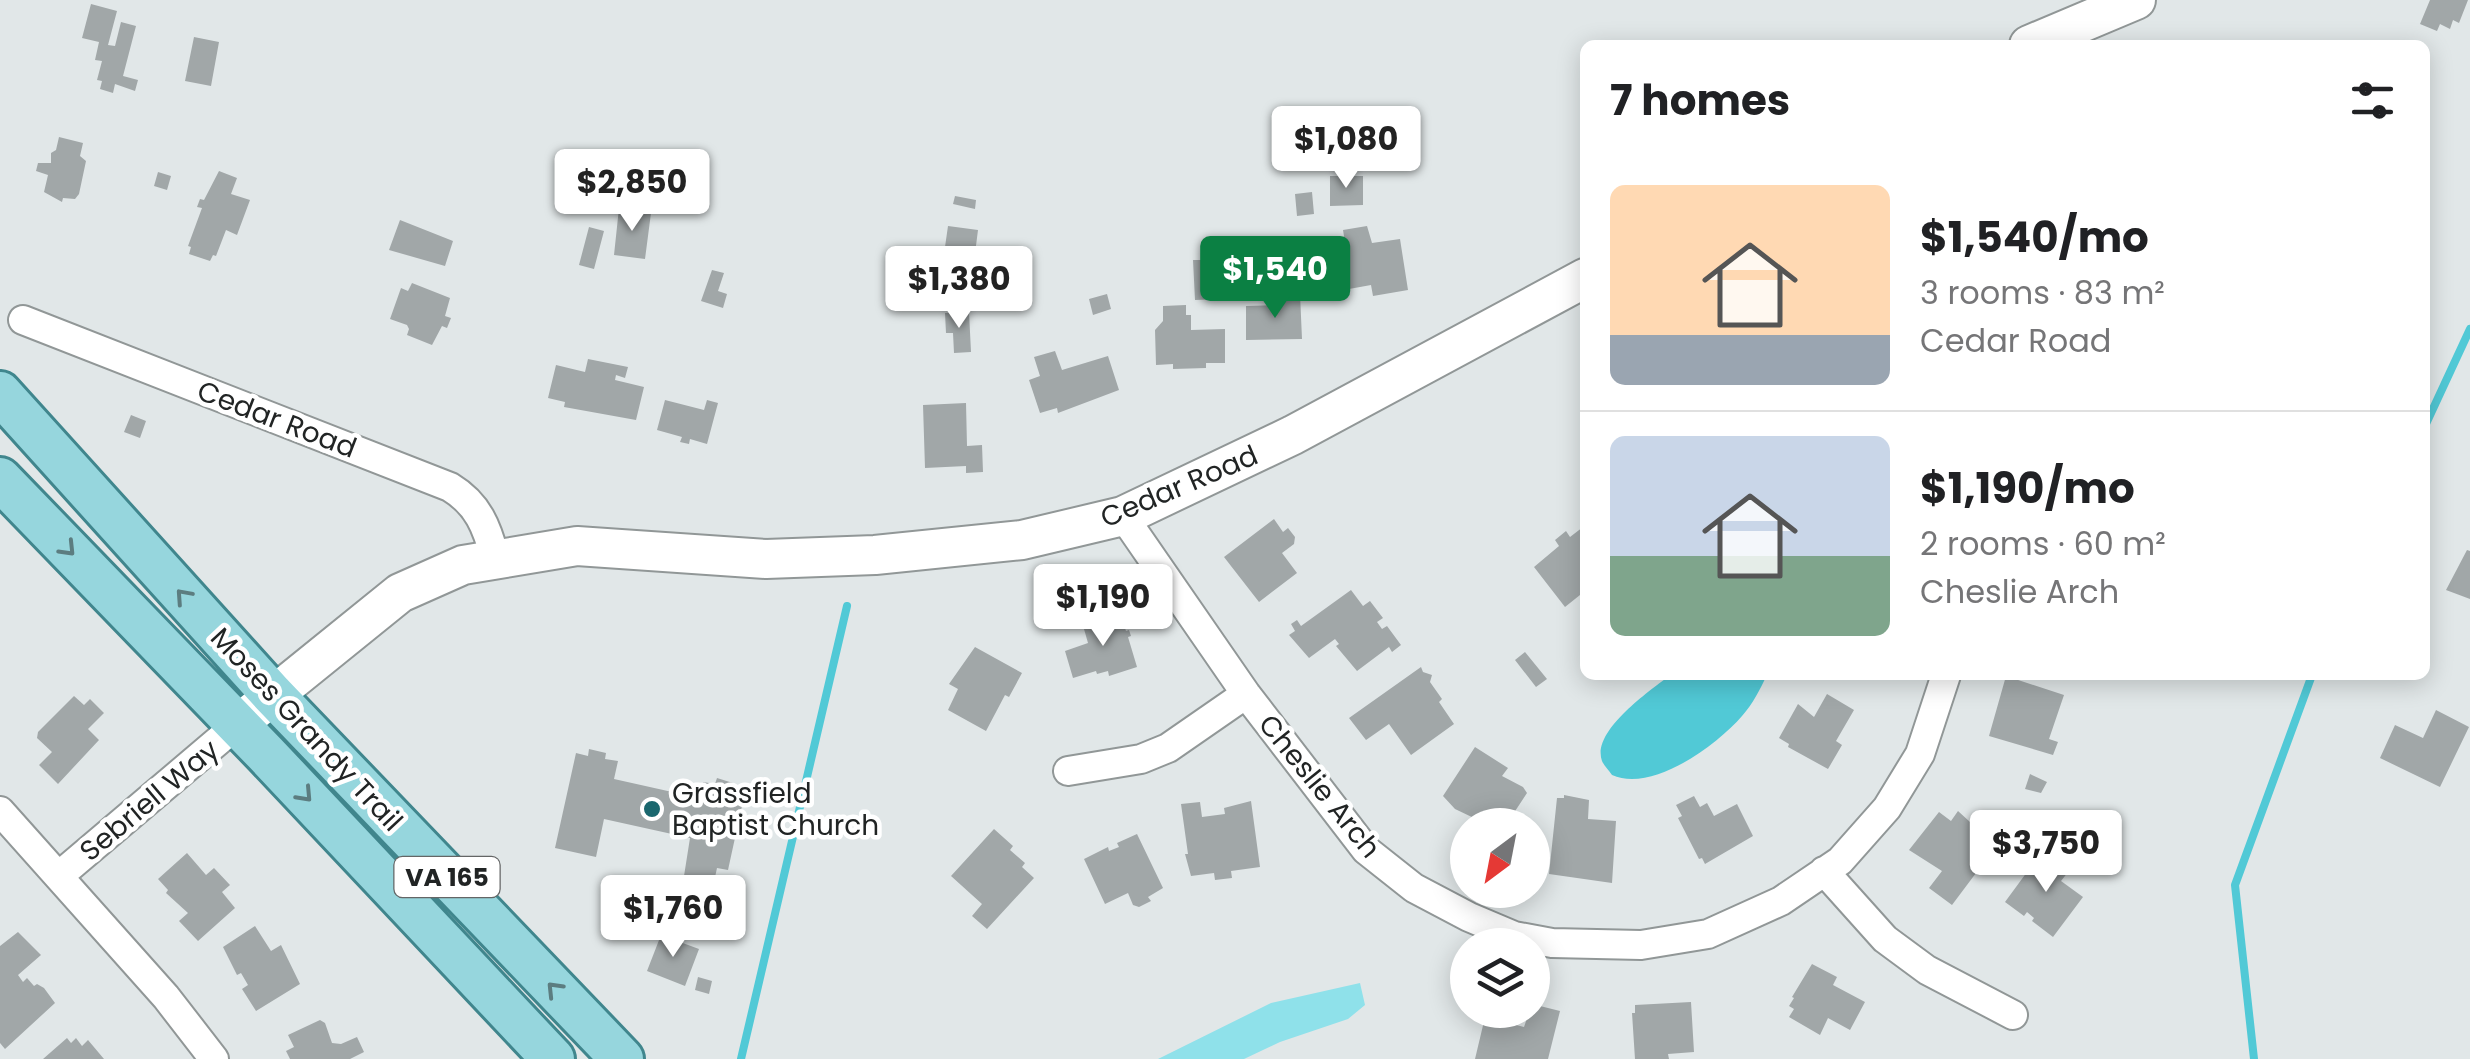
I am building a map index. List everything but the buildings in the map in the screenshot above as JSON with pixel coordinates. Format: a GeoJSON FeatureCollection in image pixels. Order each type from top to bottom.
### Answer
{"type":"FeatureCollection","features":[{"type":"Feature","properties":{"kind":"main road","name":"Moses Grandy Trail"},"geometry":{"type":"LineString","coordinates":[[0,393],[272,694],[622,1059]]}},
{"type":"Feature","properties":{"kind":"main road","name":"Moses Grandy Trail"},"geometry":{"type":"LineString","coordinates":[[0,479],[238,724],[552,1059]]}},
{"type":"Feature","properties":{"kind":"street"},"geometry":{"type":"LineString","coordinates":[[2074,35],[2136,0]]}},
{"type":"Feature","properties":{"kind":"street","name":"Cedar Road"},"geometry":{"type":"LineString","coordinates":[[238,724],[400,594],[464,565],[578,546],[766,559],[875,555],[1022,540],[1123,516],[1292,436],[1580,281]]}},
{"type":"Feature","properties":{"kind":"street","name":"Cedar Road"},"geometry":{"type":"LineString","coordinates":[[22,320],[450,486],[474,506],[487,527],[496,558]]}},
{"type":"Feature","properties":{"kind":"street","name":"Cheslie Arch"},"geometry":{"type":"LineString","coordinates":[[1123,516],[1246,694],[1366,850],[1414,888],[1470,917],[1514,936],[1552,944],[1641,945],[1708,934],[1781,901],[1840,861],[1887,808],[1920,754],[1944,680]]}},
{"type":"Feature","properties":{"kind":"street"},"geometry":{"type":"LineString","coordinates":[[1068,771],[1105,767],[1155,754],[1246,694]]}},
{"type":"Feature","properties":{"kind":"street","name":"Sebriell Way"},"geometry":{"type":"LineString","coordinates":[[60,876],[238,724]]}},
{"type":"Feature","properties":{"kind":"street"},"geometry":{"type":"LineString","coordinates":[[0,811],[166,996],[214,1059]]}},
{"type":"Feature","properties":{"kind":"street"},"geometry":{"type":"LineString","coordinates":[[1824,871],[1885,939],[1927,970],[2013,1015]]}},
{"type":"Feature","properties":{"kind":"shaded area"},"geometry":{"type":"Polygon","coordinates":[[[1664,680],[1764,680],[1742,716],[1700,753],[1664,772],[1628,779],[1612,775],[1602,761],[1601,749],[1613,725],[1664,680]]]}},
{"type":"Feature","properties":{"kind":"shaded area"},"geometry":{"type":"Polygon","coordinates":[[[1360,983],[1365,1005],[1348,1019],[1244,1059],[1158,1059],[1271,1003],[1360,983]]]}},
{"type":"Feature","properties":{"kind":"waterway"},"geometry":{"type":"LineString","coordinates":[[2430,415],[2470,329]]}},
{"type":"Feature","properties":{"kind":"waterway"},"geometry":{"type":"LineString","coordinates":[[741,1059],[847,606]]}},
{"type":"Feature","properties":{"kind":"waterway"},"geometry":{"type":"LineString","coordinates":[[2254,1059],[2235,885],[2310,680]]}},
{"type":"Feature","properties":{"kind":"place","name":"Grassfield Baptist Church"},"geometry":{"type":"Point","coordinates":[652,809]}}]}
